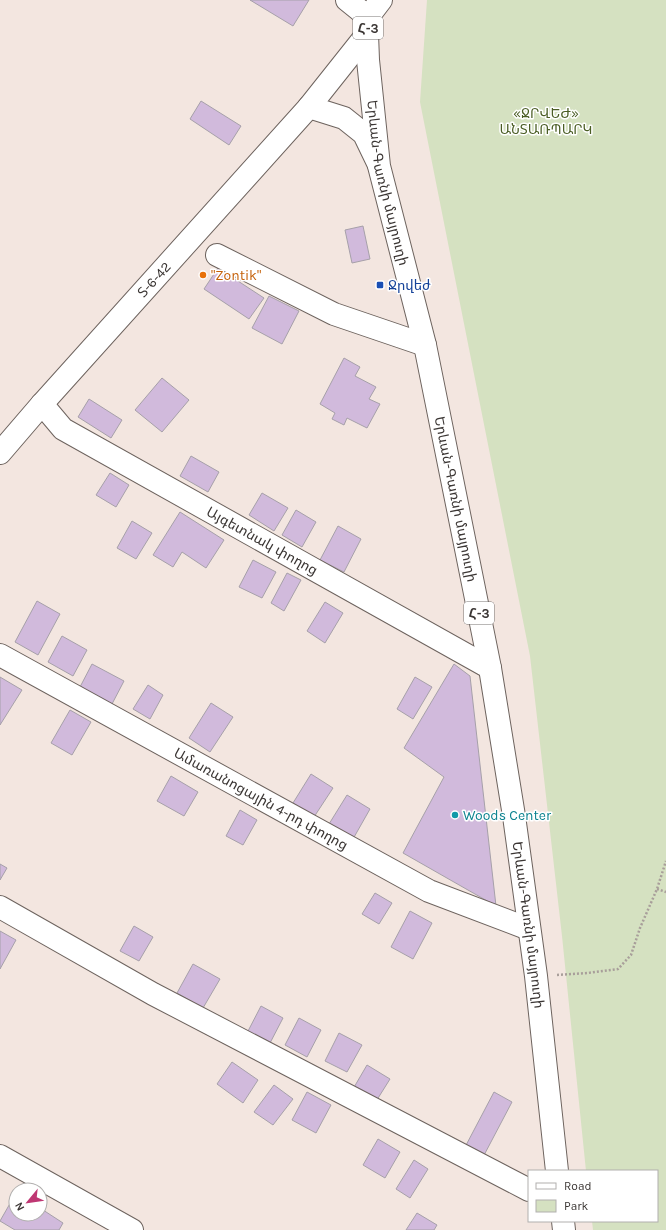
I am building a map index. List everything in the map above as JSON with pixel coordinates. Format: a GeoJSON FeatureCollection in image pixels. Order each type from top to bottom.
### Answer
{"type":"FeatureCollection","features":[{"type":"Feature","properties":{"kind":"street"},"geometry":{"type":"LineString","coordinates":[[346,0],[368,26]]}},
{"type":"Feature","properties":{"kind":"street","name":"Հ-3"},"geometry":{"type":"LineString","coordinates":[[368,26],[381,0]]}},
{"type":"Feature","properties":{"kind":"street","name":"Տ-6-42"},"geometry":{"type":"LineString","coordinates":[[0,453],[42,404],[309,107],[368,26]]}},
{"type":"Feature","properties":{"kind":"street","name":"Երևան-Գառնի մայրուղի"},"geometry":{"type":"LineString","coordinates":[[368,26],[368,60],[379,166],[425,345],[490,668],[514,816],[536,976],[557,1170]]}},
{"type":"Feature","properties":{"kind":"street"},"geometry":{"type":"LineString","coordinates":[[309,107],[344,118],[364,134],[379,166]]}},
{"type":"Feature","properties":{"kind":"street"},"geometry":{"type":"LineString","coordinates":[[217,254],[334,314],[425,345]]}},
{"type":"Feature","properties":{"kind":"street","name":"Այգետնակ փողոց"},"geometry":{"type":"LineString","coordinates":[[42,404],[63,429],[490,668]]}},
{"type":"Feature","properties":{"kind":"street","name":"Ամառանոցային 4-րդ փողոց"},"geometry":{"type":"LineString","coordinates":[[0,654],[429,891],[529,929]]}},
{"type":"Feature","properties":{"kind":"street"},"geometry":{"type":"LineString","coordinates":[[0,907],[153,994],[528,1189]]}},
{"type":"Feature","properties":{"kind":"street"},"geometry":{"type":"LineString","coordinates":[[0,1156],[132,1230]]}},
{"type":"Feature","properties":{"kind":"path"},"geometry":{"type":"LineString","coordinates":[[536,976],[588,973],[618,969],[631,955],[640,928],[657,889],[666,861]]}},
{"type":"Feature","properties":{"kind":"path"},"geometry":{"type":"LineString","coordinates":[[657,889],[666,892]]}},
{"type":"Feature","properties":{"kind":"green space","name":"«ՋՐՎԵԺ» ԱՆՏԱՌՊԱՐԿ"},"geometry":{"type":"Polygon","coordinates":[[[427,0],[666,0],[666,1230],[593,1230],[592,1222],[658,1222],[658,1170],[586,1170],[562,936],[530,656],[420,102],[427,0]]]}},
{"type":"Feature","properties":{"kind":"building"},"geometry":{"type":"Polygon","coordinates":[[[250,0],[309,0],[293,26],[250,0]]]}},
{"type":"Feature","properties":{"kind":"building"},"geometry":{"type":"Polygon","coordinates":[[[201,101],[241,126],[229,145],[190,119],[201,101]]]}},
{"type":"Feature","properties":{"kind":"building"},"geometry":{"type":"Polygon","coordinates":[[[363,226],[370,259],[352,263],[345,230],[363,226]]]}},
{"type":"Feature","properties":{"kind":"building"},"geometry":{"type":"Polygon","coordinates":[[[218,268],[264,298],[249,319],[204,289],[218,268]]]}},
{"type":"Feature","properties":{"kind":"building"},"geometry":{"type":"Polygon","coordinates":[[[269,296],[299,311],[282,344],[252,328],[269,296]]]}},
{"type":"Feature","properties":{"kind":"building"},"geometry":{"type":"Polygon","coordinates":[[[344,358],[360,367],[355,376],[376,387],[369,399],[380,404],[367,428],[347,418],[344,425],[332,419],[335,413],[320,404],[344,358]]]}},
{"type":"Feature","properties":{"kind":"building"},"geometry":{"type":"Polygon","coordinates":[[[162,378],[189,400],[162,432],[135,410],[162,378]]]}},
{"type":"Feature","properties":{"kind":"building"},"geometry":{"type":"Polygon","coordinates":[[[89,399],[122,420],[111,438],[78,417],[89,399]]]}},
{"type":"Feature","properties":{"kind":"building"},"geometry":{"type":"Polygon","coordinates":[[[191,456],[219,472],[208,492],[180,476],[191,456]]]}},
{"type":"Feature","properties":{"kind":"building"},"geometry":{"type":"Polygon","coordinates":[[[110,473],[129,485],[116,507],[96,495],[110,473]]]}},
{"type":"Feature","properties":{"kind":"building"},"geometry":{"type":"Polygon","coordinates":[[[262,493],[288,508],[274,531],[249,515],[262,493]]]}},
{"type":"Feature","properties":{"kind":"building"},"geometry":{"type":"Polygon","coordinates":[[[296,510],[316,522],[302,547],[282,535],[296,510]]]}},
{"type":"Feature","properties":{"kind":"building"},"geometry":{"type":"Polygon","coordinates":[[[180,512],[224,540],[206,568],[182,552],[173,567],[153,555],[180,512]]]}},
{"type":"Feature","properties":{"kind":"building"},"geometry":{"type":"Polygon","coordinates":[[[132,521],[152,533],[136,559],[117,548],[132,521]]]}},
{"type":"Feature","properties":{"kind":"building"},"geometry":{"type":"Polygon","coordinates":[[[338,526],[361,539],[344,572],[320,560],[338,526]]]}},
{"type":"Feature","properties":{"kind":"building"},"geometry":{"type":"Polygon","coordinates":[[[253,560],[276,572],[262,598],[239,587],[253,560]]]}},
{"type":"Feature","properties":{"kind":"building"},"geometry":{"type":"Polygon","coordinates":[[[287,573],[301,580],[284,611],[271,603],[287,573]]]}},
{"type":"Feature","properties":{"kind":"building"},"geometry":{"type":"Polygon","coordinates":[[[37,601],[60,614],[38,655],[15,642],[37,601]]]}},
{"type":"Feature","properties":{"kind":"building"},"geometry":{"type":"Polygon","coordinates":[[[325,602],[343,613],[325,643],[307,631],[325,602]]]}},
{"type":"Feature","properties":{"kind":"building"},"geometry":{"type":"Polygon","coordinates":[[[62,636],[87,650],[73,676],[48,662],[62,636]]]}},
{"type":"Feature","properties":{"kind":"building"},"geometry":{"type":"Polygon","coordinates":[[[92,664],[124,681],[112,704],[80,687],[92,664]]]}},
{"type":"Feature","properties":{"kind":"building","name":"Woods Center"},"geometry":{"type":"Polygon","coordinates":[[[454,664],[470,676],[496,906],[403,853],[444,777],[404,748],[454,664]]]}},
{"type":"Feature","properties":{"kind":"building"},"geometry":{"type":"Polygon","coordinates":[[[0,677],[22,690],[0,725],[0,677]]]}},
{"type":"Feature","properties":{"kind":"building"},"geometry":{"type":"Polygon","coordinates":[[[415,677],[432,687],[413,719],[397,709],[415,677]]]}},
{"type":"Feature","properties":{"kind":"building"},"geometry":{"type":"Polygon","coordinates":[[[148,685],[163,695],[150,719],[133,709],[148,685]]]}},
{"type":"Feature","properties":{"kind":"building"},"geometry":{"type":"Polygon","coordinates":[[[211,703],[233,717],[210,752],[189,738],[211,703]]]}},
{"type":"Feature","properties":{"kind":"building"},"geometry":{"type":"Polygon","coordinates":[[[70,710],[91,722],[72,755],[51,743],[70,710]]]}},
{"type":"Feature","properties":{"kind":"building"},"geometry":{"type":"Polygon","coordinates":[[[311,774],[333,788],[314,817],[293,803],[311,774]]]}},
{"type":"Feature","properties":{"kind":"building"},"geometry":{"type":"Polygon","coordinates":[[[171,776],[198,792],[184,816],[157,801],[171,776]]]}},
{"type":"Feature","properties":{"kind":"building"},"geometry":{"type":"Polygon","coordinates":[[[347,795],[370,809],[353,839],[329,824],[347,795]]]}},
{"type":"Feature","properties":{"kind":"building"},"geometry":{"type":"Polygon","coordinates":[[[240,810],[257,820],[243,845],[226,836],[240,810]]]}},
{"type":"Feature","properties":{"kind":"building"},"geometry":{"type":"Polygon","coordinates":[[[0,864],[7,868],[0,880],[0,864]]]}},
{"type":"Feature","properties":{"kind":"building"},"geometry":{"type":"Polygon","coordinates":[[[375,893],[392,903],[379,924],[362,914],[375,893]]]}},
{"type":"Feature","properties":{"kind":"building"},"geometry":{"type":"Polygon","coordinates":[[[410,911],[432,923],[413,959],[391,947],[410,911]]]}},
{"type":"Feature","properties":{"kind":"building"},"geometry":{"type":"Polygon","coordinates":[[[134,926],[153,937],[139,961],[120,951],[134,926]]]}},
{"type":"Feature","properties":{"kind":"building"},"geometry":{"type":"Polygon","coordinates":[[[0,931],[16,940],[0,969],[0,931]]]}},
{"type":"Feature","properties":{"kind":"building"},"geometry":{"type":"Polygon","coordinates":[[[193,964],[220,979],[203,1008],[177,993],[193,964]]]}},
{"type":"Feature","properties":{"kind":"building"},"geometry":{"type":"Polygon","coordinates":[[[261,1006],[283,1018],[269,1045],[247,1033],[261,1006]]]}},
{"type":"Feature","properties":{"kind":"building"},"geometry":{"type":"Polygon","coordinates":[[[299,1018],[321,1030],[307,1057],[285,1045],[299,1018]]]}},
{"type":"Feature","properties":{"kind":"building"},"geometry":{"type":"Polygon","coordinates":[[[339,1033],[362,1045],[347,1072],[325,1061],[339,1033]]]}},
{"type":"Feature","properties":{"kind":"building"},"geometry":{"type":"Polygon","coordinates":[[[232,1062],[258,1080],[243,1103],[217,1084],[232,1062]]]}},
{"type":"Feature","properties":{"kind":"building"},"geometry":{"type":"Polygon","coordinates":[[[367,1065],[390,1079],[375,1103],[353,1089],[367,1065]]]}},
{"type":"Feature","properties":{"kind":"building"},"geometry":{"type":"Polygon","coordinates":[[[274,1085],[293,1099],[273,1125],[254,1112],[274,1085]]]}},
{"type":"Feature","properties":{"kind":"building"},"geometry":{"type":"Polygon","coordinates":[[[307,1092],[331,1105],[316,1133],[292,1120],[307,1092]]]}},
{"type":"Feature","properties":{"kind":"building"},"geometry":{"type":"Polygon","coordinates":[[[494,1092],[512,1102],[482,1159],[464,1149],[494,1092]]]}},
{"type":"Feature","properties":{"kind":"building"},"geometry":{"type":"Polygon","coordinates":[[[378,1139],[400,1152],[385,1178],[363,1165],[378,1139]]]}},
{"type":"Feature","properties":{"kind":"building"},"geometry":{"type":"Polygon","coordinates":[[[414,1160],[428,1169],[410,1198],[396,1189],[414,1160]]]}},
{"type":"Feature","properties":{"kind":"building"},"geometry":{"type":"Polygon","coordinates":[[[8,1207],[8,1222],[48,1222],[48,1213],[63,1223],[59,1230],[15,1230],[0,1221],[8,1207]]]}},
{"type":"Feature","properties":{"kind":"building"},"geometry":{"type":"Polygon","coordinates":[[[417,1213],[437,1225],[434,1230],[406,1230],[417,1213]]]}},
{"type":"Feature","properties":{"kind":"place","name":"\"Zontik\""},"geometry":{"type":"Point","coordinates":[203,275]}},
{"type":"Feature","properties":{"kind":"place","name":"Ջրվեժ"},"geometry":{"type":"Point","coordinates":[380,285]}},
{"type":"Feature","properties":{"kind":"place","name":"Woods Center"},"geometry":{"type":"Point","coordinates":[455,815]}}]}
